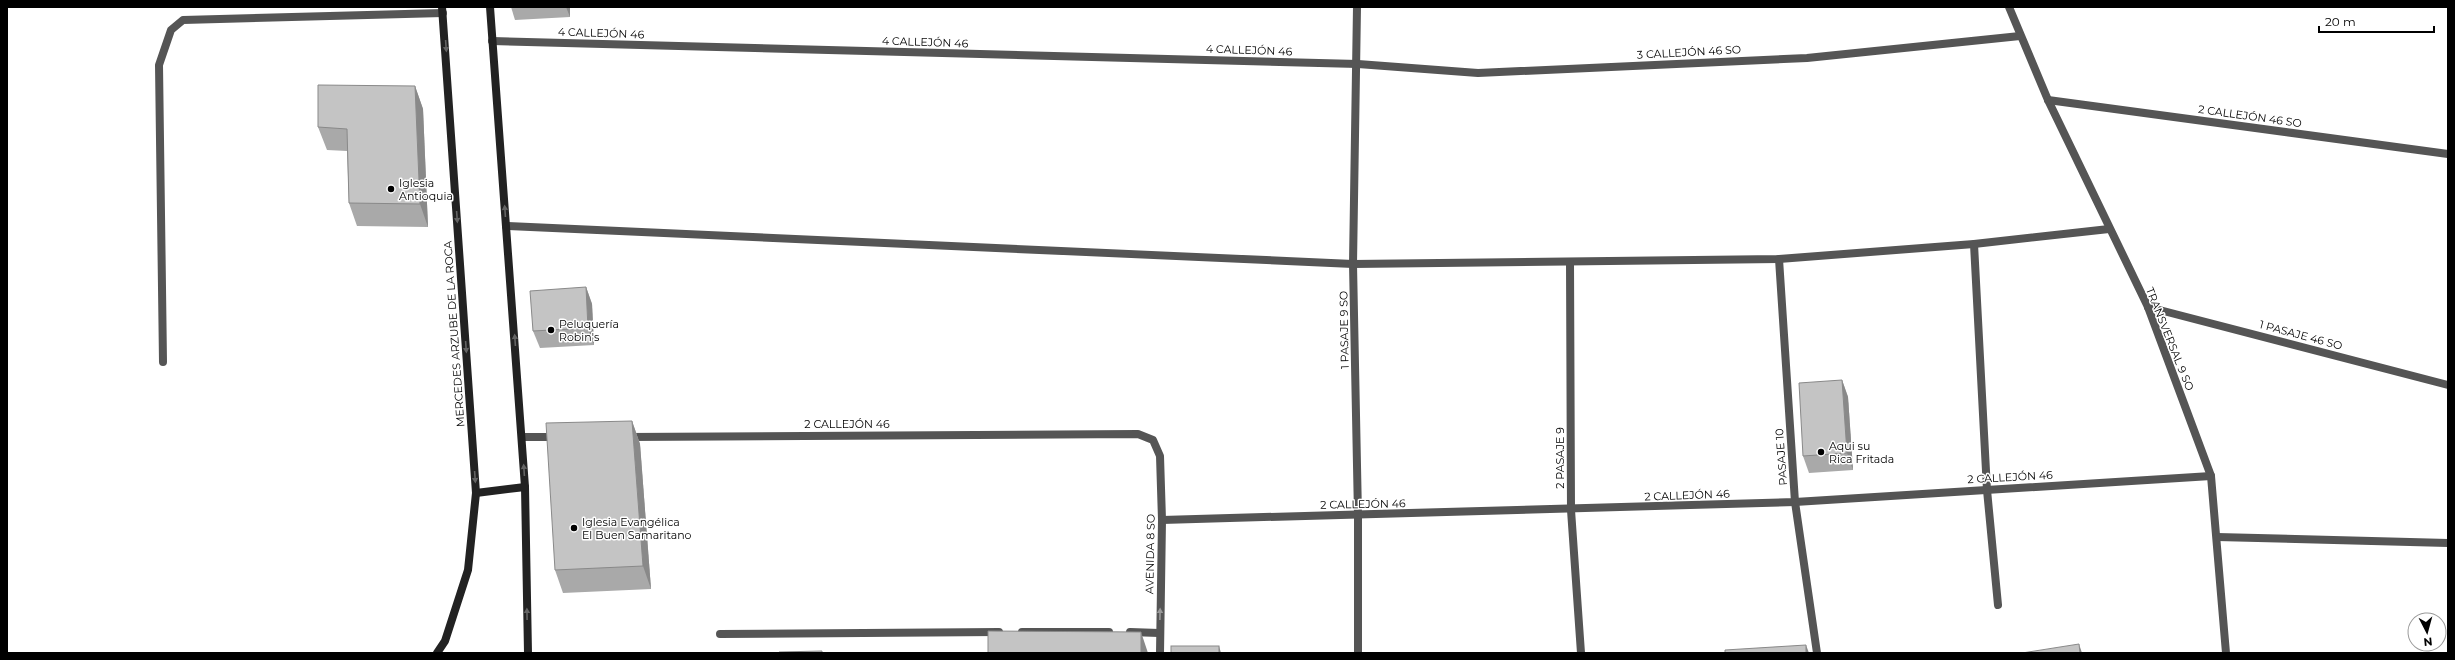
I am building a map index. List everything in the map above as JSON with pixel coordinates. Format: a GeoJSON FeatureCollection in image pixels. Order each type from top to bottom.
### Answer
{"type":"FeatureCollection","features":[{"type":"Feature","properties":{"kind":"street"},"geometry":{"type":"LineString","coordinates":[[490,7],[525,487],[528,653]]}},
{"type":"Feature","properties":{"kind":"street","name":"1 PASAJE 9 SO"},"geometry":{"type":"LineString","coordinates":[[1357,7],[1358,64],[1353,264],[1358,515],[1358,653]]}},
{"type":"Feature","properties":{"kind":"street","name":"TRANSVERSAL 9 SO"},"geometry":{"type":"LineString","coordinates":[[2009,7],[2048,100],[2148,307],[2212,476],[2226,653]]}},
{"type":"Feature","properties":{"kind":"street"},"geometry":{"type":"LineString","coordinates":[[163,362],[159,65],[170,30],[183,20],[443,10]]}},
{"type":"Feature","properties":{"kind":"street","name":"MERCEDES ARZUBE DE LA ROCA"},"geometry":{"type":"LineString","coordinates":[[437,653],[446,641],[468,570],[476,493],[443,10]]}},
{"type":"Feature","properties":{"kind":"street","name":"3 CALLEJÓN 46 SO"},"geometry":{"type":"LineString","coordinates":[[1358,64],[1478,73],[1807,58],[2020,36]]}},
{"type":"Feature","properties":{"kind":"street","name":"4 CALLEJÓN 46"},"geometry":{"type":"LineString","coordinates":[[492,41],[1358,64]]}},
{"type":"Feature","properties":{"kind":"street","name":"2 CALLEJÓN 46 SO"},"geometry":{"type":"LineString","coordinates":[[2048,100],[2448,154]]}},
{"type":"Feature","properties":{"kind":"street"},"geometry":{"type":"LineString","coordinates":[[506,226],[1353,264],[1779,259],[1974,244],[2109,228]]}},
{"type":"Feature","properties":{"kind":"street"},"geometry":{"type":"LineString","coordinates":[[1974,244],[1987,490],[1998,605]]}},
{"type":"Feature","properties":{"kind":"street","name":"PASAJE 10"},"geometry":{"type":"LineString","coordinates":[[1779,259],[1795,502],[1817,653]]}},
{"type":"Feature","properties":{"kind":"street","name":"2 PASAJE 9"},"geometry":{"type":"LineString","coordinates":[[1570,262],[1571,510],[1581,653]]}},
{"type":"Feature","properties":{"kind":"street","name":"1 PASAJE 46 SO"},"geometry":{"type":"LineString","coordinates":[[2148,307],[2448,385]]}},
{"type":"Feature","properties":{"kind":"street","name":"2 CALLEJÓN 46"},"geometry":{"type":"LineString","coordinates":[[618,437],[1138,434],[1153,440],[1160,456]]}},
{"type":"Feature","properties":{"kind":"street"},"geometry":{"type":"LineString","coordinates":[[522,437],[570,437]]}},
{"type":"Feature","properties":{"kind":"street","name":"AVENIDA 8 SO"},"geometry":{"type":"LineString","coordinates":[[1160,456],[1162,520],[1160,653]]}},
{"type":"Feature","properties":{"kind":"street","name":"2 CALLEJÓN 46"},"geometry":{"type":"LineString","coordinates":[[1162,520],[1571,510],[1795,502],[2212,476]]}},
{"type":"Feature","properties":{"kind":"street"},"geometry":{"type":"LineString","coordinates":[[476,493],[525,487]]}},
{"type":"Feature","properties":{"kind":"street"},"geometry":{"type":"LineString","coordinates":[[2217,537],[2448,543]]}},
{"type":"Feature","properties":{"kind":"street"},"geometry":{"type":"LineString","coordinates":[[720,634],[1160,633]]}},
{"type":"Feature","properties":{"kind":"building","name":"Iglesia Antioquia"},"geometry":{"type":"Polygon","coordinates":[[[318,85],[415,86],[420,204],[349,203],[347,129],[318,127],[318,85]]]}},
{"type":"Feature","properties":{"kind":"building"},"geometry":{"type":"Polygon","coordinates":[[[586,287],[588,328],[533,331],[530,291],[586,287]]]}},
{"type":"Feature","properties":{"kind":"building"},"geometry":{"type":"Polygon","coordinates":[[[1842,380],[1847,453],[1803,456],[1799,383],[1842,380]]]}},
{"type":"Feature","properties":{"kind":"building"},"geometry":{"type":"Polygon","coordinates":[[[632,421],[643,566],[555,570],[546,423],[632,421]]]}},
{"type":"Feature","properties":{"kind":"building"},"geometry":{"type":"Polygon","coordinates":[[[988,631],[1141,632],[1141,653],[988,653],[988,631]]]}},
{"type":"Feature","properties":{"kind":"building"},"geometry":{"type":"Polygon","coordinates":[[[2079,644],[2080,653],[2022,653],[2079,644]]]}},
{"type":"Feature","properties":{"kind":"building"},"geometry":{"type":"Polygon","coordinates":[[[1806,645],[1806,653],[1725,653],[1725,650],[1806,645]]]}},
{"type":"Feature","properties":{"kind":"building"},"geometry":{"type":"Polygon","coordinates":[[[1171,646],[1219,646],[1219,653],[1171,653],[1171,646]]]}},
{"type":"Feature","properties":{"kind":"building"},"geometry":{"type":"Polygon","coordinates":[[[822,651],[822,653],[779,653],[779,652],[822,651]]]}},
{"type":"Feature","properties":{"kind":"place","name":"Iglesia Antioquia"},"geometry":{"type":"Point","coordinates":[391,189]}},
{"type":"Feature","properties":{"kind":"place","name":"Peluquería Robin's"},"geometry":{"type":"Point","coordinates":[551,330]}},
{"type":"Feature","properties":{"kind":"place","name":"Aqui su Rica Fritada"},"geometry":{"type":"Point","coordinates":[1821,452]}},
{"type":"Feature","properties":{"kind":"place","name":"Iglesia Evangélica El Buen Samaritano"},"geometry":{"type":"Point","coordinates":[574,528]}}]}
